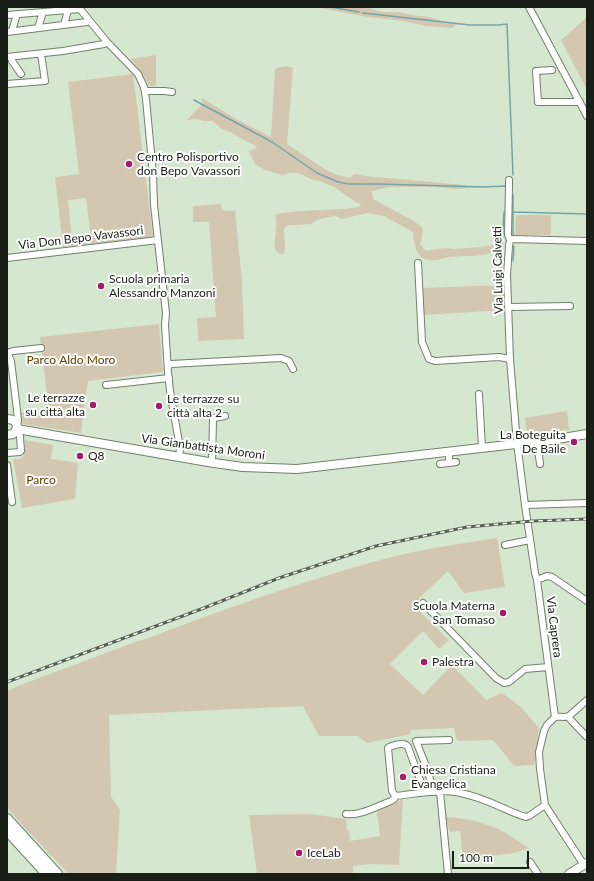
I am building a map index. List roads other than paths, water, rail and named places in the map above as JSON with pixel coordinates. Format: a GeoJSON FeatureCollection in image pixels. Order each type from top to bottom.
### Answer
{"type":"FeatureCollection","features":[{"type":"Feature","properties":{"kind":"highway"},"geometry":{"type":"LineString","coordinates":[[7,819],[57,874]]}},
{"type":"Feature","properties":{"kind":"highway"},"geometry":{"type":"LineString","coordinates":[[7,832],[47,874]]}},
{"type":"Feature","properties":{"kind":"highway"},"geometry":{"type":"LineString","coordinates":[[16,840],[39,874]]}},
{"type":"Feature","properties":{"kind":"main road","name":"Via Gianbattista Moroni"},"geometry":{"type":"LineString","coordinates":[[7,419],[14,421],[17,428],[180,457],[212,460],[243,467],[297,469],[449,452],[587,434]]}},
{"type":"Feature","properties":{"kind":"main road"},"geometry":{"type":"LineString","coordinates":[[7,435],[13,434],[17,428]]}},
{"type":"Feature","properties":{"kind":"main road"},"geometry":{"type":"LineString","coordinates":[[569,874],[585,864]]}},
{"type":"Feature","properties":{"kind":"street"},"geometry":{"type":"LineString","coordinates":[[529,7],[587,116]]}},
{"type":"Feature","properties":{"kind":"street"},"geometry":{"type":"LineString","coordinates":[[7,15],[80,8],[107,42],[138,74],[142,82],[145,91],[153,174],[154,205],[166,313],[165,325],[169,378],[180,448],[180,457]]}},
{"type":"Feature","properties":{"kind":"street"},"geometry":{"type":"LineString","coordinates":[[64,25],[68,10]]}},
{"type":"Feature","properties":{"kind":"street"},"geometry":{"type":"LineString","coordinates":[[38,28],[43,12]]}},
{"type":"Feature","properties":{"kind":"street"},"geometry":{"type":"LineString","coordinates":[[17,14],[10,32],[87,22],[89,20]]}},
{"type":"Feature","properties":{"kind":"street"},"geometry":{"type":"LineString","coordinates":[[9,57],[41,54],[104,44],[107,42]]}},
{"type":"Feature","properties":{"kind":"street"},"geometry":{"type":"LineString","coordinates":[[7,84],[44,81],[41,54]]}},
{"type":"Feature","properties":{"kind":"street"},"geometry":{"type":"LineString","coordinates":[[9,57],[21,74]]}},
{"type":"Feature","properties":{"kind":"street"},"geometry":{"type":"LineString","coordinates":[[552,70],[536,71],[538,102],[580,102]]}},
{"type":"Feature","properties":{"kind":"street"},"geometry":{"type":"LineString","coordinates":[[145,91],[172,92]]}},
{"type":"Feature","properties":{"kind":"street","name":"Via Luigi Calvetti"},"geometry":{"type":"LineString","coordinates":[[510,180],[508,235],[510,240],[507,275],[510,359],[517,443],[525,505]]}},
{"type":"Feature","properties":{"kind":"street","name":"Via Don Bepo Vavassori"},"geometry":{"type":"LineString","coordinates":[[7,258],[158,240]]}},
{"type":"Feature","properties":{"kind":"street"},"geometry":{"type":"LineString","coordinates":[[510,240],[587,241]]}},
{"type":"Feature","properties":{"kind":"street"},"geometry":{"type":"LineString","coordinates":[[418,263],[422,342],[429,359],[435,361],[499,357],[510,359]]}},
{"type":"Feature","properties":{"kind":"street"},"geometry":{"type":"LineString","coordinates":[[509,307],[570,306]]}},
{"type":"Feature","properties":{"kind":"street"},"geometry":{"type":"LineString","coordinates":[[7,453],[21,451],[20,436],[17,428],[17,410],[12,390],[11,361],[7,353],[41,348]]}},
{"type":"Feature","properties":{"kind":"street"},"geometry":{"type":"LineString","coordinates":[[168,366],[171,364],[281,358],[289,361],[293,369]]}},
{"type":"Feature","properties":{"kind":"street"},"geometry":{"type":"LineString","coordinates":[[106,385],[169,378]]}},
{"type":"Feature","properties":{"kind":"street"},"geometry":{"type":"LineString","coordinates":[[479,394],[482,448]]}},
{"type":"Feature","properties":{"kind":"street","name":"Via Gianbattista Moroni"},"geometry":{"type":"LineString","coordinates":[[212,460],[213,420],[214,418],[225,416]]}},
{"type":"Feature","properties":{"kind":"street"},"geometry":{"type":"LineString","coordinates":[[537,441],[540,464]]}},
{"type":"Feature","properties":{"kind":"street"},"geometry":{"type":"LineString","coordinates":[[449,452],[449,463]]}},
{"type":"Feature","properties":{"kind":"street"},"geometry":{"type":"LineString","coordinates":[[440,464],[456,462]]}},
{"type":"Feature","properties":{"kind":"street"},"geometry":{"type":"LineString","coordinates":[[7,466],[12,502]]}},
{"type":"Feature","properties":{"kind":"street"},"geometry":{"type":"LineString","coordinates":[[525,505],[587,503]]}},
{"type":"Feature","properties":{"kind":"street","name":"Via Caprera"},"geometry":{"type":"LineString","coordinates":[[525,505],[534,573],[537,580],[554,717]]}},
{"type":"Feature","properties":{"kind":"street"},"geometry":{"type":"LineString","coordinates":[[505,545],[530,540]]}},
{"type":"Feature","properties":{"kind":"street"},"geometry":{"type":"LineString","coordinates":[[537,580],[547,576],[552,577],[587,601]]}},
{"type":"Feature","properties":{"kind":"street"},"geometry":{"type":"LineString","coordinates":[[423,603],[496,678],[504,683],[509,682],[524,669],[548,667]]}},
{"type":"Feature","properties":{"kind":"street"},"geometry":{"type":"LineString","coordinates":[[585,864],[545,805],[539,752],[544,731],[554,717],[568,717],[587,700]]}},
{"type":"Feature","properties":{"kind":"street"},"geometry":{"type":"LineString","coordinates":[[568,717],[587,737]]}},
{"type":"Feature","properties":{"kind":"street"},"geometry":{"type":"LineString","coordinates":[[430,792],[428,771],[416,741],[449,740]]}},
{"type":"Feature","properties":{"kind":"street"},"geometry":{"type":"LineString","coordinates":[[395,796],[392,791],[388,749],[390,747],[404,744],[408,745],[423,788],[430,792]]}},
{"type":"Feature","properties":{"kind":"street"},"geometry":{"type":"LineString","coordinates":[[346,814],[359,813],[394,799],[395,796],[430,792],[457,792],[469,795],[526,817],[545,805]]}},
{"type":"Feature","properties":{"kind":"street"},"geometry":{"type":"LineString","coordinates":[[440,792],[448,874]]}},
{"type":"Feature","properties":{"kind":"street"},"geometry":{"type":"LineString","coordinates":[[530,862],[538,874]]}},
{"type":"Feature","properties":{"kind":"waterway"},"geometry":{"type":"LineString","coordinates":[[330,7],[359,12]]}},
{"type":"Feature","properties":{"kind":"waterway"},"geometry":{"type":"LineString","coordinates":[[363,13],[470,25],[507,24],[513,175]]}},
{"type":"Feature","properties":{"kind":"waterway"},"geometry":{"type":"LineString","coordinates":[[194,100],[272,142],[317,173],[338,182],[349,184],[484,187],[507,186]]}},
{"type":"Feature","properties":{"kind":"waterway"},"geometry":{"type":"LineString","coordinates":[[513,195],[513,235]]}},
{"type":"Feature","properties":{"kind":"waterway"},"geometry":{"type":"LineString","coordinates":[[502,247],[504,212]]}},
{"type":"Feature","properties":{"kind":"waterway"},"geometry":{"type":"LineString","coordinates":[[513,212],[587,214]]}},
{"type":"Feature","properties":{"kind":"waterway"},"geometry":{"type":"LineString","coordinates":[[513,261],[514,246]]}},
{"type":"Feature","properties":{"kind":"railway"},"geometry":{"type":"LineString","coordinates":[[7,682],[204,608],[279,578],[376,546],[467,527],[533,521],[587,519]]}},
{"type":"Feature","properties":{"kind":"place","name":"Centro Polisportivo don Bepo Vavassori"},"geometry":{"type":"Point","coordinates":[129,164]}},
{"type":"Feature","properties":{"kind":"place","name":"Scuola primaria Alessandro Manzoni"},"geometry":{"type":"Point","coordinates":[101,286]}},
{"type":"Feature","properties":{"kind":"place","name":"Le terrazze su città alta"},"geometry":{"type":"Point","coordinates":[93,405]}},
{"type":"Feature","properties":{"kind":"place","name":"Le terrazze su città alta 2"},"geometry":{"type":"Point","coordinates":[159,406]}},
{"type":"Feature","properties":{"kind":"place","name":"La Boteguita De Baile"},"geometry":{"type":"Point","coordinates":[574,442]}},
{"type":"Feature","properties":{"kind":"place","name":"Q8"},"geometry":{"type":"Point","coordinates":[80,456]}},
{"type":"Feature","properties":{"kind":"place","name":"Scuola Materna San Tomaso"},"geometry":{"type":"Point","coordinates":[503,613]}},
{"type":"Feature","properties":{"kind":"place","name":"Palestra"},"geometry":{"type":"Point","coordinates":[424,662]}},
{"type":"Feature","properties":{"kind":"place","name":"Chiesa Cristiana Evangelica"},"geometry":{"type":"Point","coordinates":[403,777]}},
{"type":"Feature","properties":{"kind":"place","name":"IceLab"},"geometry":{"type":"Point","coordinates":[299,853]}},
{"type":"Feature","properties":{"kind":"park label","name":"Parco Aldo Moro"},"geometry":{"type":"Point","coordinates":[71,360]}},
{"type":"Feature","properties":{"kind":"park label","name":"Parco"},"geometry":{"type":"Point","coordinates":[41,480]}}]}
